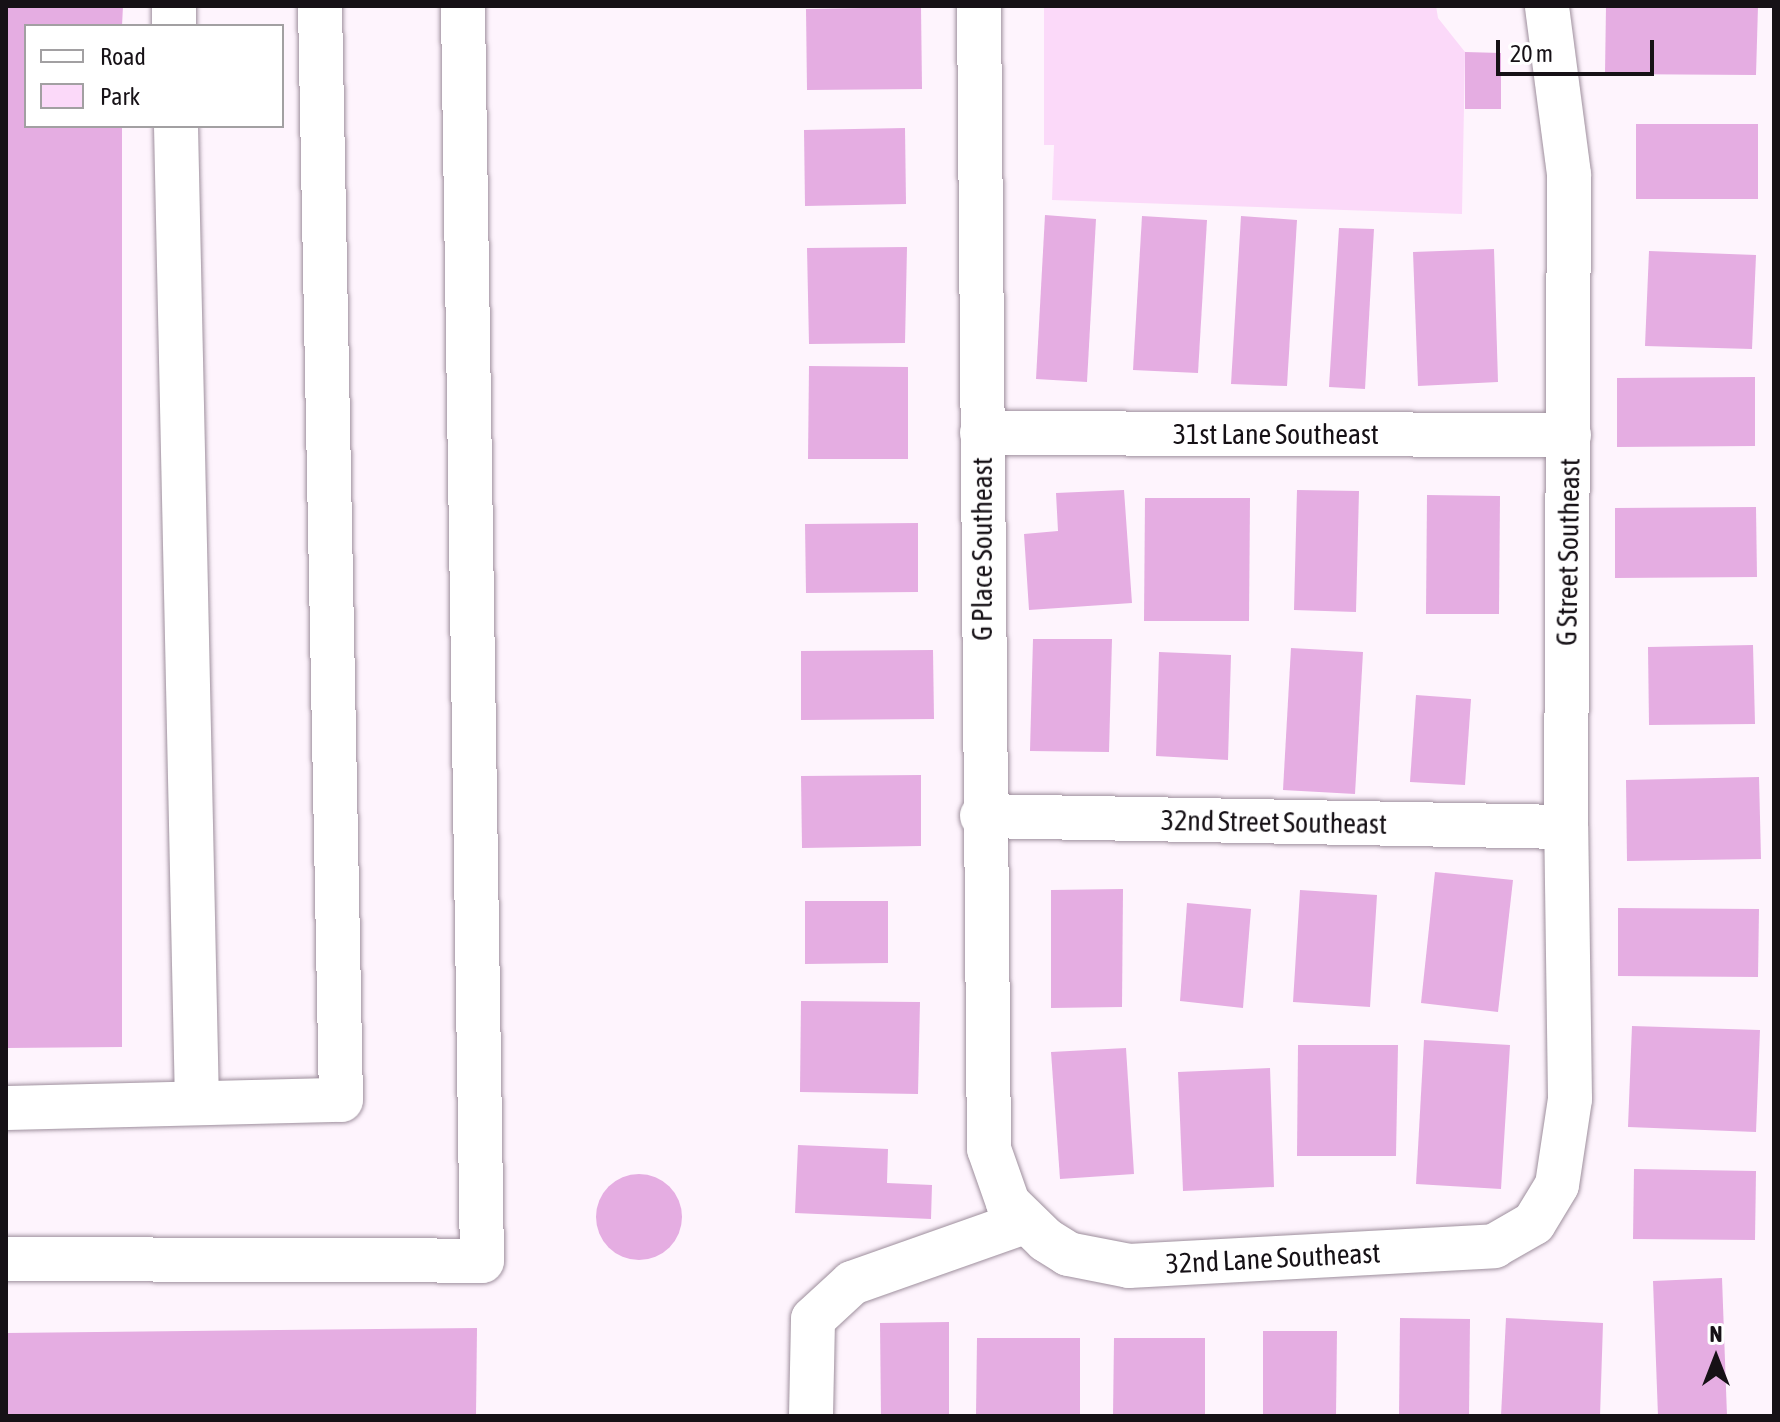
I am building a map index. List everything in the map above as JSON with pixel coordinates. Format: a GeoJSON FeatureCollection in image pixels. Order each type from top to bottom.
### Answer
{"type":"FeatureCollection","features":[{"type":"Feature","properties":{"kind":"street"},"geometry":{"type":"LineString","coordinates":[[6,1108],[341,1100],[320,6]]}},
{"type":"Feature","properties":{"kind":"street"},"geometry":{"type":"LineString","coordinates":[[6,1259],[482,1261],[463,6]]}},
{"type":"Feature","properties":{"kind":"street","name":"G Place Southeast"},"geometry":{"type":"LineString","coordinates":[[979,6],[985,1093]]}},
{"type":"Feature","properties":{"kind":"street","name":"G Street Southeast"},"geometry":{"type":"LineString","coordinates":[[1547,6],[1569,174],[1566,827],[1570,1099]]}},
{"type":"Feature","properties":{"kind":"street"},"geometry":{"type":"LineString","coordinates":[[176,128],[197,1103]]}},
{"type":"Feature","properties":{"kind":"street","name":"31st Lane Southeast"},"geometry":{"type":"LineString","coordinates":[[982,433],[1569,435]]}},
{"type":"Feature","properties":{"kind":"street","name":"32nd Street Southeast"},"geometry":{"type":"LineString","coordinates":[[982,816],[1566,827]]}},
{"type":"Feature","properties":{"kind":"street","name":"32nd Lane Southeast"},"geometry":{"type":"LineString","coordinates":[[985,1093],[997,1179],[1024,1222],[1068,1254],[1129,1266],[1494,1246],[1534,1223],[1547,1205],[1563,1161],[1570,1099]]}},
{"type":"Feature","properties":{"kind":"street"},"geometry":{"type":"LineString","coordinates":[[811,1416],[813,1319],[852,1283],[1024,1222]]}},
{"type":"Feature","properties":{"kind":"green space"},"geometry":{"type":"Polygon","coordinates":[[[1044,6],[1436,6],[1438,18],[1465,52],[1462,214],[1052,200],[1054,145],[1044,145],[1044,6]]]}},
{"type":"Feature","properties":{"kind":"building"},"geometry":{"type":"Polygon","coordinates":[[[6,6],[123,6],[122,24],[24,24],[24,128],[122,128],[122,1047],[6,1048],[6,6]]]}},
{"type":"Feature","properties":{"kind":"building"},"geometry":{"type":"Polygon","coordinates":[[[1606,6],[1758,6],[1756,75],[1605,74],[1606,6]]]}},
{"type":"Feature","properties":{"kind":"building"},"geometry":{"type":"Polygon","coordinates":[[[921,7],[922,89],[807,90],[806,9],[921,7]]]}},
{"type":"Feature","properties":{"kind":"building"},"geometry":{"type":"Polygon","coordinates":[[[1465,52],[1501,53],[1501,109],[1465,109],[1465,52]]]}},
{"type":"Feature","properties":{"kind":"building"},"geometry":{"type":"Polygon","coordinates":[[[1636,124],[1758,124],[1758,199],[1636,199],[1636,124]]]}},
{"type":"Feature","properties":{"kind":"building"},"geometry":{"type":"Polygon","coordinates":[[[905,128],[906,204],[805,206],[804,130],[905,128]]]}},
{"type":"Feature","properties":{"kind":"building"},"geometry":{"type":"Polygon","coordinates":[[[1045,215],[1096,219],[1087,382],[1036,379],[1045,215]]]}},
{"type":"Feature","properties":{"kind":"building"},"geometry":{"type":"Polygon","coordinates":[[[1142,216],[1207,220],[1198,373],[1133,370],[1142,216]]]}},
{"type":"Feature","properties":{"kind":"building"},"geometry":{"type":"Polygon","coordinates":[[[1241,216],[1297,220],[1287,386],[1231,384],[1241,216]]]}},
{"type":"Feature","properties":{"kind":"building"},"geometry":{"type":"Polygon","coordinates":[[[1339,228],[1374,229],[1365,389],[1329,387],[1339,228]]]}},
{"type":"Feature","properties":{"kind":"building"},"geometry":{"type":"Polygon","coordinates":[[[907,247],[905,343],[809,344],[807,248],[907,247]]]}},
{"type":"Feature","properties":{"kind":"building"},"geometry":{"type":"Polygon","coordinates":[[[1494,249],[1498,382],[1418,386],[1413,252],[1494,249]]]}},
{"type":"Feature","properties":{"kind":"building"},"geometry":{"type":"Polygon","coordinates":[[[1649,251],[1756,255],[1752,349],[1645,346],[1649,251]]]}},
{"type":"Feature","properties":{"kind":"building"},"geometry":{"type":"Polygon","coordinates":[[[809,366],[908,367],[908,459],[808,459],[809,366]]]}},
{"type":"Feature","properties":{"kind":"building"},"geometry":{"type":"Polygon","coordinates":[[[1755,377],[1755,446],[1617,447],[1617,378],[1755,377]]]}},
{"type":"Feature","properties":{"kind":"building"},"geometry":{"type":"Polygon","coordinates":[[[1124,490],[1132,603],[1029,610],[1024,534],[1058,531],[1056,493],[1124,490]]]}},
{"type":"Feature","properties":{"kind":"building"},"geometry":{"type":"Polygon","coordinates":[[[1297,490],[1359,491],[1356,612],[1294,610],[1297,490]]]}},
{"type":"Feature","properties":{"kind":"building"},"geometry":{"type":"Polygon","coordinates":[[[1427,495],[1500,496],[1499,614],[1426,614],[1427,495]]]}},
{"type":"Feature","properties":{"kind":"building"},"geometry":{"type":"Polygon","coordinates":[[[1145,498],[1250,498],[1249,621],[1144,621],[1145,498]]]}},
{"type":"Feature","properties":{"kind":"building"},"geometry":{"type":"Polygon","coordinates":[[[1756,507],[1757,577],[1615,578],[1615,508],[1756,507]]]}},
{"type":"Feature","properties":{"kind":"building"},"geometry":{"type":"Polygon","coordinates":[[[918,523],[918,592],[806,593],[805,524],[918,523]]]}},
{"type":"Feature","properties":{"kind":"building"},"geometry":{"type":"Polygon","coordinates":[[[1033,639],[1112,639],[1109,752],[1030,751],[1033,639]]]}},
{"type":"Feature","properties":{"kind":"building"},"geometry":{"type":"Polygon","coordinates":[[[1753,645],[1755,724],[1649,725],[1648,647],[1753,645]]]}},
{"type":"Feature","properties":{"kind":"building"},"geometry":{"type":"Polygon","coordinates":[[[1291,648],[1363,652],[1355,794],[1283,790],[1291,648]]]}},
{"type":"Feature","properties":{"kind":"building"},"geometry":{"type":"Polygon","coordinates":[[[933,650],[934,719],[801,720],[801,651],[933,650]]]}},
{"type":"Feature","properties":{"kind":"building"},"geometry":{"type":"Polygon","coordinates":[[[1159,652],[1231,655],[1228,760],[1156,756],[1159,652]]]}},
{"type":"Feature","properties":{"kind":"building"},"geometry":{"type":"Polygon","coordinates":[[[1416,695],[1471,699],[1465,785],[1410,782],[1416,695]]]}},
{"type":"Feature","properties":{"kind":"building"},"geometry":{"type":"Polygon","coordinates":[[[921,775],[921,846],[802,848],[801,776],[921,775]]]}},
{"type":"Feature","properties":{"kind":"building"},"geometry":{"type":"Polygon","coordinates":[[[1759,777],[1761,859],[1627,861],[1626,780],[1759,777]]]}},
{"type":"Feature","properties":{"kind":"building"},"geometry":{"type":"Polygon","coordinates":[[[1435,872],[1513,880],[1498,1012],[1421,1003],[1435,872]]]}},
{"type":"Feature","properties":{"kind":"building"},"geometry":{"type":"Polygon","coordinates":[[[1123,889],[1122,1007],[1051,1008],[1051,890],[1123,889]]]}},
{"type":"Feature","properties":{"kind":"building"},"geometry":{"type":"Polygon","coordinates":[[[1300,890],[1377,895],[1370,1007],[1293,1002],[1300,890]]]}},
{"type":"Feature","properties":{"kind":"building"},"geometry":{"type":"Polygon","coordinates":[[[805,901],[888,901],[888,963],[805,964],[805,901]]]}},
{"type":"Feature","properties":{"kind":"building"},"geometry":{"type":"Polygon","coordinates":[[[1187,903],[1251,909],[1243,1008],[1180,1001],[1187,903]]]}},
{"type":"Feature","properties":{"kind":"building"},"geometry":{"type":"Polygon","coordinates":[[[1618,908],[1759,909],[1758,977],[1618,976],[1618,908]]]}},
{"type":"Feature","properties":{"kind":"building"},"geometry":{"type":"Polygon","coordinates":[[[801,1001],[920,1002],[918,1094],[800,1092],[801,1001]]]}},
{"type":"Feature","properties":{"kind":"building"},"geometry":{"type":"Polygon","coordinates":[[[1632,1026],[1760,1030],[1756,1132],[1628,1127],[1632,1026]]]}},
{"type":"Feature","properties":{"kind":"building"},"geometry":{"type":"Polygon","coordinates":[[[1424,1040],[1510,1045],[1501,1189],[1416,1184],[1424,1040]]]}},
{"type":"Feature","properties":{"kind":"building"},"geometry":{"type":"Polygon","coordinates":[[[1298,1045],[1398,1045],[1396,1156],[1297,1156],[1298,1045]]]}},
{"type":"Feature","properties":{"kind":"building"},"geometry":{"type":"Polygon","coordinates":[[[1126,1048],[1134,1174],[1060,1179],[1051,1052],[1126,1048]]]}},
{"type":"Feature","properties":{"kind":"building"},"geometry":{"type":"Polygon","coordinates":[[[1270,1068],[1274,1187],[1183,1191],[1178,1072],[1270,1068]]]}},
{"type":"Feature","properties":{"kind":"building"},"geometry":{"type":"Polygon","coordinates":[[[798,1145],[888,1149],[887,1183],[932,1185],[931,1219],[795,1213],[798,1145]]]}},
{"type":"Feature","properties":{"kind":"building"},"geometry":{"type":"Polygon","coordinates":[[[1634,1169],[1756,1171],[1755,1240],[1633,1239],[1634,1169]]]}},
{"type":"Feature","properties":{"kind":"building"},"geometry":{"type":"Polygon","coordinates":[[[639,1174],[656,1177],[670,1186],[679,1200],[682,1217],[679,1234],[670,1248],[656,1257],[639,1260],[622,1257],[608,1248],[599,1234],[596,1217],[599,1200],[608,1186],[622,1177],[639,1174]]]}},
{"type":"Feature","properties":{"kind":"building"},"geometry":{"type":"Polygon","coordinates":[[[1722,1278],[1727,1416],[1658,1416],[1653,1281],[1722,1278]]]}},
{"type":"Feature","properties":{"kind":"building"},"geometry":{"type":"Polygon","coordinates":[[[1400,1318],[1470,1319],[1469,1416],[1399,1416],[1400,1318]]]}},
{"type":"Feature","properties":{"kind":"building"},"geometry":{"type":"Polygon","coordinates":[[[1506,1318],[1603,1323],[1600,1416],[1501,1416],[1506,1318]]]}},
{"type":"Feature","properties":{"kind":"building"},"geometry":{"type":"Polygon","coordinates":[[[949,1322],[949,1416],[881,1416],[880,1323],[949,1322]]]}},
{"type":"Feature","properties":{"kind":"building"},"geometry":{"type":"Polygon","coordinates":[[[477,1328],[476,1416],[6,1416],[6,1333],[477,1328]]]}},
{"type":"Feature","properties":{"kind":"building"},"geometry":{"type":"Polygon","coordinates":[[[1263,1331],[1337,1331],[1336,1416],[1263,1416],[1263,1331]]]}},
{"type":"Feature","properties":{"kind":"building"},"geometry":{"type":"Polygon","coordinates":[[[977,1338],[1080,1338],[1080,1416],[976,1416],[977,1338]]]}},
{"type":"Feature","properties":{"kind":"building"},"geometry":{"type":"Polygon","coordinates":[[[1114,1338],[1205,1338],[1205,1416],[1113,1416],[1114,1338]]]}}]}
